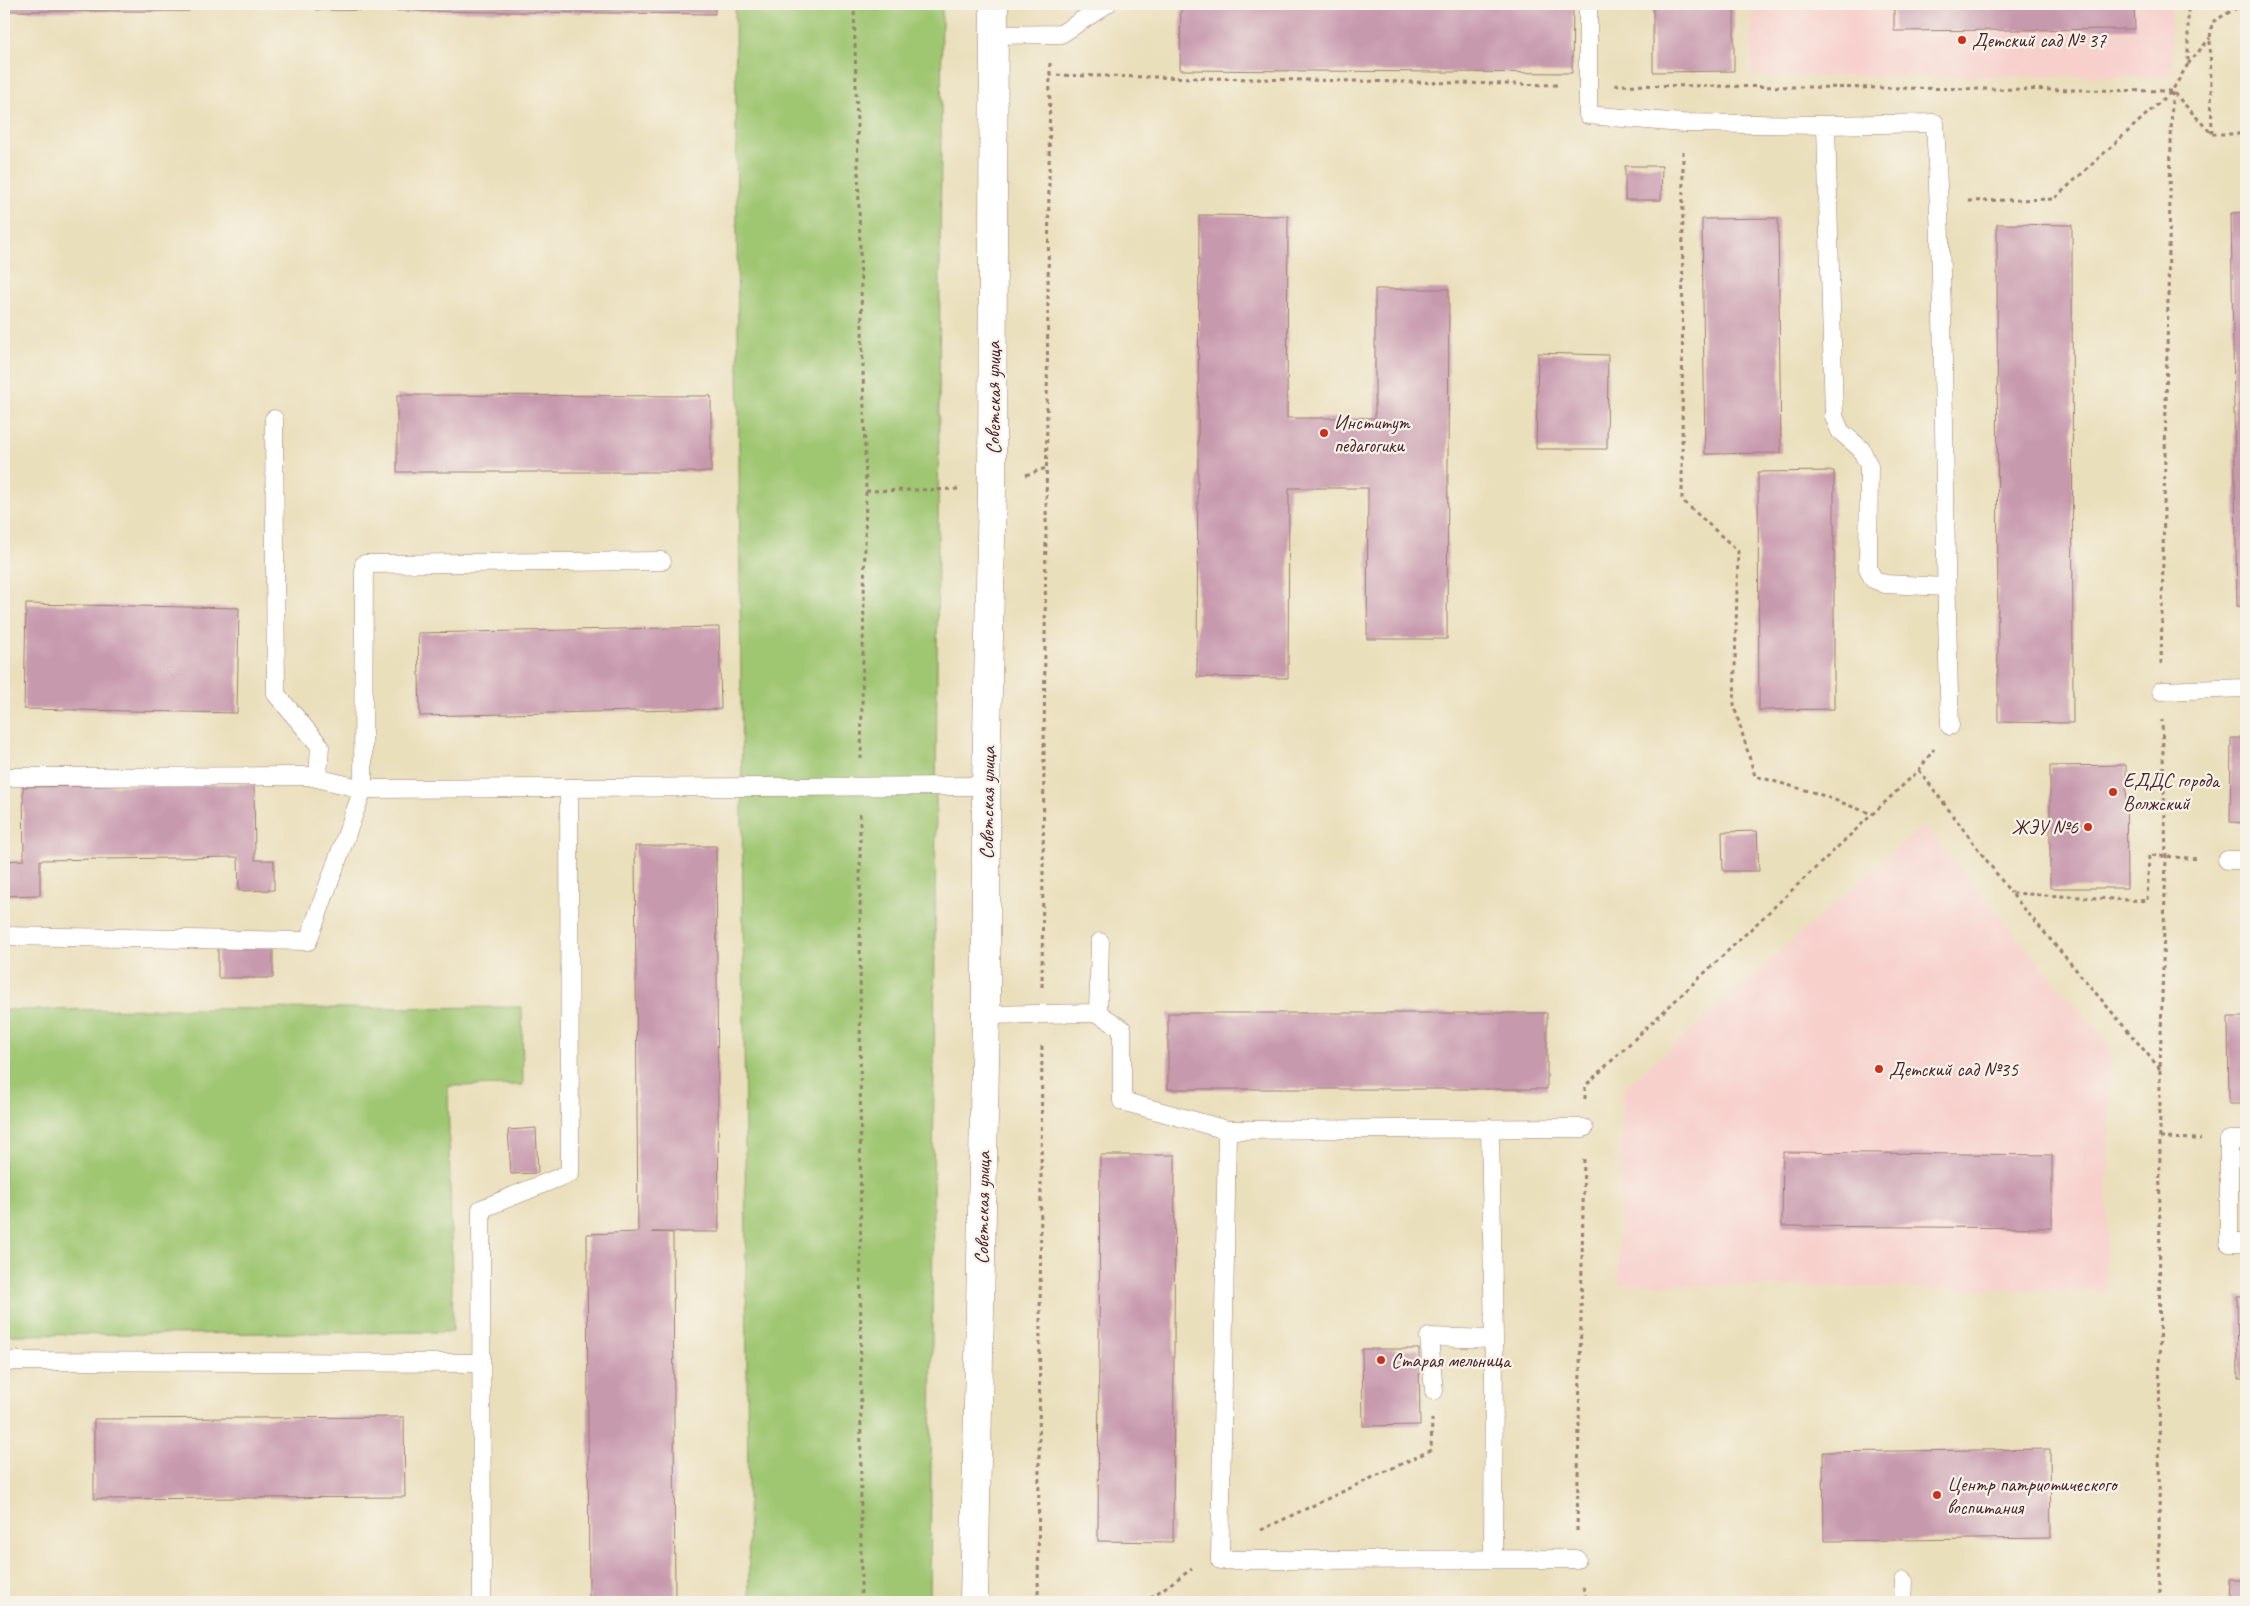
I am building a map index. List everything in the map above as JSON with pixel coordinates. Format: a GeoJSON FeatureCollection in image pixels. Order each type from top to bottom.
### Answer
{"type":"FeatureCollection","features":[{"type":"Feature","properties":{"kind":"street","name":"Советская улица"},"geometry":{"type":"LineString","coordinates":[[974,1602],[986,1015],[986,786],[992,488],[994,4]]}},
{"type":"Feature","properties":{"kind":"lane"},"geometry":{"type":"LineString","coordinates":[[995,35],[1061,34],[1107,4]]}},
{"type":"Feature","properties":{"kind":"lane"},"geometry":{"type":"LineString","coordinates":[[1588,4],[1588,115],[1682,123],[1826,125],[1935,123],[1939,202],[1945,587],[1950,726]]}},
{"type":"Feature","properties":{"kind":"lane"},"geometry":{"type":"LineString","coordinates":[[1826,125],[1834,416],[1840,431],[1861,449],[1869,466],[1868,568],[1873,578],[1885,584],[1945,587]]}},
{"type":"Feature","properties":{"kind":"lane"},"geometry":{"type":"LineString","coordinates":[[274,419],[276,694],[320,746],[318,777]]}},
{"type":"Feature","properties":{"kind":"lane"},"geometry":{"type":"LineString","coordinates":[[4,936],[308,941],[363,789],[364,564],[662,561]]}},
{"type":"Feature","properties":{"kind":"lane"},"geometry":{"type":"LineString","coordinates":[[2161,690],[2246,688]]}},
{"type":"Feature","properties":{"kind":"lane"},"geometry":{"type":"LineString","coordinates":[[5,777],[318,777],[363,789],[986,786]]}},
{"type":"Feature","properties":{"kind":"lane"},"geometry":{"type":"LineString","coordinates":[[482,1602],[481,1209],[570,1173],[569,789]]}},
{"type":"Feature","properties":{"kind":"lane"},"geometry":{"type":"LineString","coordinates":[[2226,860],[2246,860]]}},
{"type":"Feature","properties":{"kind":"lane"},"geometry":{"type":"LineString","coordinates":[[1098,1013],[1100,942]]}},
{"type":"Feature","properties":{"kind":"lane"},"geometry":{"type":"LineString","coordinates":[[986,1015],[1098,1013],[1122,1029],[1122,1101],[1227,1130],[1584,1128]]}},
{"type":"Feature","properties":{"kind":"lane"},"geometry":{"type":"LineString","coordinates":[[1490,1128],[1494,1339],[1493,1559]]}},
{"type":"Feature","properties":{"kind":"lane"},"geometry":{"type":"LineString","coordinates":[[1227,1130],[1220,1560],[1577,1559]]}},
{"type":"Feature","properties":{"kind":"lane"},"geometry":{"type":"LineString","coordinates":[[2238,1140],[2229,1243],[2246,1243]]}},
{"type":"Feature","properties":{"kind":"lane"},"geometry":{"type":"LineString","coordinates":[[1434,1391],[1430,1337],[1494,1339]]}},
{"type":"Feature","properties":{"kind":"lane"},"geometry":{"type":"LineString","coordinates":[[4,1364],[12,1361],[481,1363]]}},
{"type":"Feature","properties":{"kind":"lane"},"geometry":{"type":"LineString","coordinates":[[1903,1602],[1904,1581]]}},
{"type":"Feature","properties":{"kind":"path"},"geometry":{"type":"LineString","coordinates":[[2188,4],[2188,64]]}},
{"type":"Feature","properties":{"kind":"path"},"geometry":{"type":"LineString","coordinates":[[2212,134],[2210,38],[2212,22],[2244,4]]}},
{"type":"Feature","properties":{"kind":"path"},"geometry":{"type":"LineString","coordinates":[[1939,202],[2054,199],[2172,91],[2188,64],[2210,38]]}},
{"type":"Feature","properties":{"kind":"path"},"geometry":{"type":"LineString","coordinates":[[1038,1602],[1050,76],[1587,85]]}},
{"type":"Feature","properties":{"kind":"path"},"geometry":{"type":"LineString","coordinates":[[2159,1602],[2160,1070],[2166,857],[2161,690],[2172,91]]}},
{"type":"Feature","properties":{"kind":"path"},"geometry":{"type":"LineString","coordinates":[[1682,123],[1682,500],[1738,551],[1734,706],[1755,776],[1816,793],[1873,814]]}},
{"type":"Feature","properties":{"kind":"path"},"geometry":{"type":"LineString","coordinates":[[1587,1602],[1577,1559],[1585,1086],[1919,770],[1950,726]]}},
{"type":"Feature","properties":{"kind":"path"},"geometry":{"type":"LineString","coordinates":[[1919,770],[2011,893],[2160,1070]]}},
{"type":"Feature","properties":{"kind":"path"},"geometry":{"type":"LineString","coordinates":[[2011,893],[2147,901],[2149,855],[2226,860]]}},
{"type":"Feature","properties":{"kind":"path"},"geometry":{"type":"LineString","coordinates":[[2160,1138],[2238,1140]]}},
{"type":"Feature","properties":{"kind":"path"},"geometry":{"type":"LineString","coordinates":[[1144,1602],[1220,1549],[1431,1450],[1434,1391]]}},
{"type":"Feature","properties":{"kind":"shaded area","name":"Детский сад № 37"},"geometry":{"type":"Polygon","coordinates":[[[1752,4],[2171,4],[2172,77],[1752,76],[1752,4]]]}},
{"type":"Feature","properties":{"kind":"shaded area","name":"Детский сад №35"},"geometry":{"type":"Polygon","coordinates":[[[1923,826],[2111,1048],[2106,1291],[1618,1284],[1623,1090],[1923,826]]]}},
{"type":"Feature","properties":{"kind":"green space"},"geometry":{"type":"Polygon","coordinates":[[[735,4],[942,4],[930,1602],[749,1602],[735,4]]]}},
{"type":"Feature","properties":{"kind":"green space"},"geometry":{"type":"Polygon","coordinates":[[[522,1007],[523,1085],[448,1086],[453,1332],[4,1335],[4,1010],[522,1007]]]}},
{"type":"Feature","properties":{"kind":"building"},"geometry":{"type":"Polygon","coordinates":[[[4,4],[189,4],[189,11],[4,11],[4,4]]]}},
{"type":"Feature","properties":{"kind":"building"},"geometry":{"type":"Polygon","coordinates":[[[316,4],[715,4],[715,14],[316,10],[316,4]]]}},
{"type":"Feature","properties":{"kind":"building"},"geometry":{"type":"Polygon","coordinates":[[[1181,4],[1573,4],[1572,73],[1180,70],[1181,4]]]}},
{"type":"Feature","properties":{"kind":"building"},"geometry":{"type":"Polygon","coordinates":[[[1653,4],[1734,4],[1734,71],[1653,72],[1653,4]]]}},
{"type":"Feature","properties":{"kind":"building"},"geometry":{"type":"Polygon","coordinates":[[[1894,4],[2134,4],[2135,29],[1894,31],[1894,4]]]}},
{"type":"Feature","properties":{"kind":"building"},"geometry":{"type":"Polygon","coordinates":[[[1625,166],[1662,166],[1661,200],[1625,200],[1625,166]]]}},
{"type":"Feature","properties":{"kind":"building"},"geometry":{"type":"Polygon","coordinates":[[[2246,212],[2246,606],[2237,606],[2231,213],[2246,212]]]}},
{"type":"Feature","properties":{"kind":"building","name":"Институт педагогики"},"geometry":{"type":"Polygon","coordinates":[[[1199,215],[1288,216],[1287,418],[1375,418],[1375,289],[1449,289],[1447,639],[1367,639],[1368,488],[1289,488],[1288,678],[1197,677],[1199,215]]]}},
{"type":"Feature","properties":{"kind":"building"},"geometry":{"type":"Polygon","coordinates":[[[1778,218],[1781,453],[1705,454],[1702,219],[1778,218]]]}},
{"type":"Feature","properties":{"kind":"building"},"geometry":{"type":"Polygon","coordinates":[[[1997,224],[2072,225],[2073,723],[1998,722],[1997,224]]]}},
{"type":"Feature","properties":{"kind":"building"},"geometry":{"type":"Polygon","coordinates":[[[1538,353],[1608,355],[1607,449],[1536,449],[1538,353]]]}},
{"type":"Feature","properties":{"kind":"building"},"geometry":{"type":"Polygon","coordinates":[[[397,395],[711,396],[711,472],[397,472],[397,395]]]}},
{"type":"Feature","properties":{"kind":"building"},"geometry":{"type":"Polygon","coordinates":[[[1834,471],[1834,709],[1759,710],[1758,472],[1834,471]]]}},
{"type":"Feature","properties":{"kind":"building"},"geometry":{"type":"Polygon","coordinates":[[[26,604],[239,608],[237,713],[24,709],[26,604]]]}},
{"type":"Feature","properties":{"kind":"building"},"geometry":{"type":"Polygon","coordinates":[[[719,627],[721,709],[420,716],[418,633],[719,627]]]}},
{"type":"Feature","properties":{"kind":"building"},"geometry":{"type":"Polygon","coordinates":[[[2231,738],[2246,738],[2246,823],[2230,822],[2231,738]]]}},
{"type":"Feature","properties":{"kind":"building","name":"ЖЭУ №6"},"geometry":{"type":"Polygon","coordinates":[[[2126,765],[2127,888],[2050,888],[2050,766],[2126,765]]]}},
{"type":"Feature","properties":{"kind":"building"},"geometry":{"type":"Polygon","coordinates":[[[254,784],[255,860],[274,860],[274,890],[239,891],[238,857],[40,860],[40,895],[4,896],[4,861],[24,860],[23,787],[254,784]]]}},
{"type":"Feature","properties":{"kind":"building"},"geometry":{"type":"Polygon","coordinates":[[[1757,831],[1759,871],[1723,871],[1722,832],[1757,831]]]}},
{"type":"Feature","properties":{"kind":"building"},"geometry":{"type":"Polygon","coordinates":[[[635,846],[716,846],[719,1232],[652,1232],[673,1233],[675,1602],[589,1602],[587,1234],[638,1232],[635,846]]]}},
{"type":"Feature","properties":{"kind":"building"},"geometry":{"type":"Polygon","coordinates":[[[218,947],[273,947],[273,978],[218,978],[218,947]]]}},
{"type":"Feature","properties":{"kind":"building"},"geometry":{"type":"Polygon","coordinates":[[[1168,1013],[1547,1013],[1547,1089],[1168,1089],[1168,1013]]]}},
{"type":"Feature","properties":{"kind":"building"},"geometry":{"type":"Polygon","coordinates":[[[2228,1017],[2246,1017],[2246,1104],[2229,1104],[2228,1017]]]}},
{"type":"Feature","properties":{"kind":"building"},"geometry":{"type":"Polygon","coordinates":[[[536,1128],[538,1173],[511,1174],[508,1130],[536,1128]]]}},
{"type":"Feature","properties":{"kind":"building"},"geometry":{"type":"Polygon","coordinates":[[[1783,1152],[2052,1155],[2052,1228],[1782,1226],[1783,1152]]]}},
{"type":"Feature","properties":{"kind":"building"},"geometry":{"type":"Polygon","coordinates":[[[1100,1155],[1175,1155],[1173,1542],[1098,1541],[1100,1155]]]}},
{"type":"Feature","properties":{"kind":"building"},"geometry":{"type":"Polygon","coordinates":[[[2237,1296],[2246,1296],[2246,1378],[2238,1378],[2237,1296]]]}},
{"type":"Feature","properties":{"kind":"building"},"geometry":{"type":"Polygon","coordinates":[[[1362,1349],[1419,1349],[1420,1425],[1363,1426],[1362,1349]]]}},
{"type":"Feature","properties":{"kind":"building"},"geometry":{"type":"Polygon","coordinates":[[[404,1417],[405,1497],[94,1499],[94,1419],[404,1417]]]}},
{"type":"Feature","properties":{"kind":"building","name":"Центр патриотического воспитания"},"geometry":{"type":"Polygon","coordinates":[[[2050,1449],[2051,1538],[1824,1541],[1823,1452],[2050,1449]]]}},
{"type":"Feature","properties":{"kind":"building"},"geometry":{"type":"Polygon","coordinates":[[[2230,1579],[2246,1579],[2246,1602],[2229,1602],[2230,1579]]]}},
{"type":"Feature","properties":{"kind":"place","name":"Детский сад № 37"},"geometry":{"type":"Point","coordinates":[1962,40]}},
{"type":"Feature","properties":{"kind":"place","name":"Институт педагогики"},"geometry":{"type":"Point","coordinates":[1324,433]}},
{"type":"Feature","properties":{"kind":"place","name":"ЕДДС города Волжский"},"geometry":{"type":"Point","coordinates":[2113,792]}},
{"type":"Feature","properties":{"kind":"place","name":"ЖЭУ №6"},"geometry":{"type":"Point","coordinates":[2088,827]}},
{"type":"Feature","properties":{"kind":"place","name":"Детский сад №35"},"geometry":{"type":"Point","coordinates":[1879,1069]}},
{"type":"Feature","properties":{"kind":"place","name":"Старая мельница"},"geometry":{"type":"Point","coordinates":[1381,1360]}},
{"type":"Feature","properties":{"kind":"place","name":"Центр патриотического воспитания"},"geometry":{"type":"Point","coordinates":[1937,1495]}}]}
